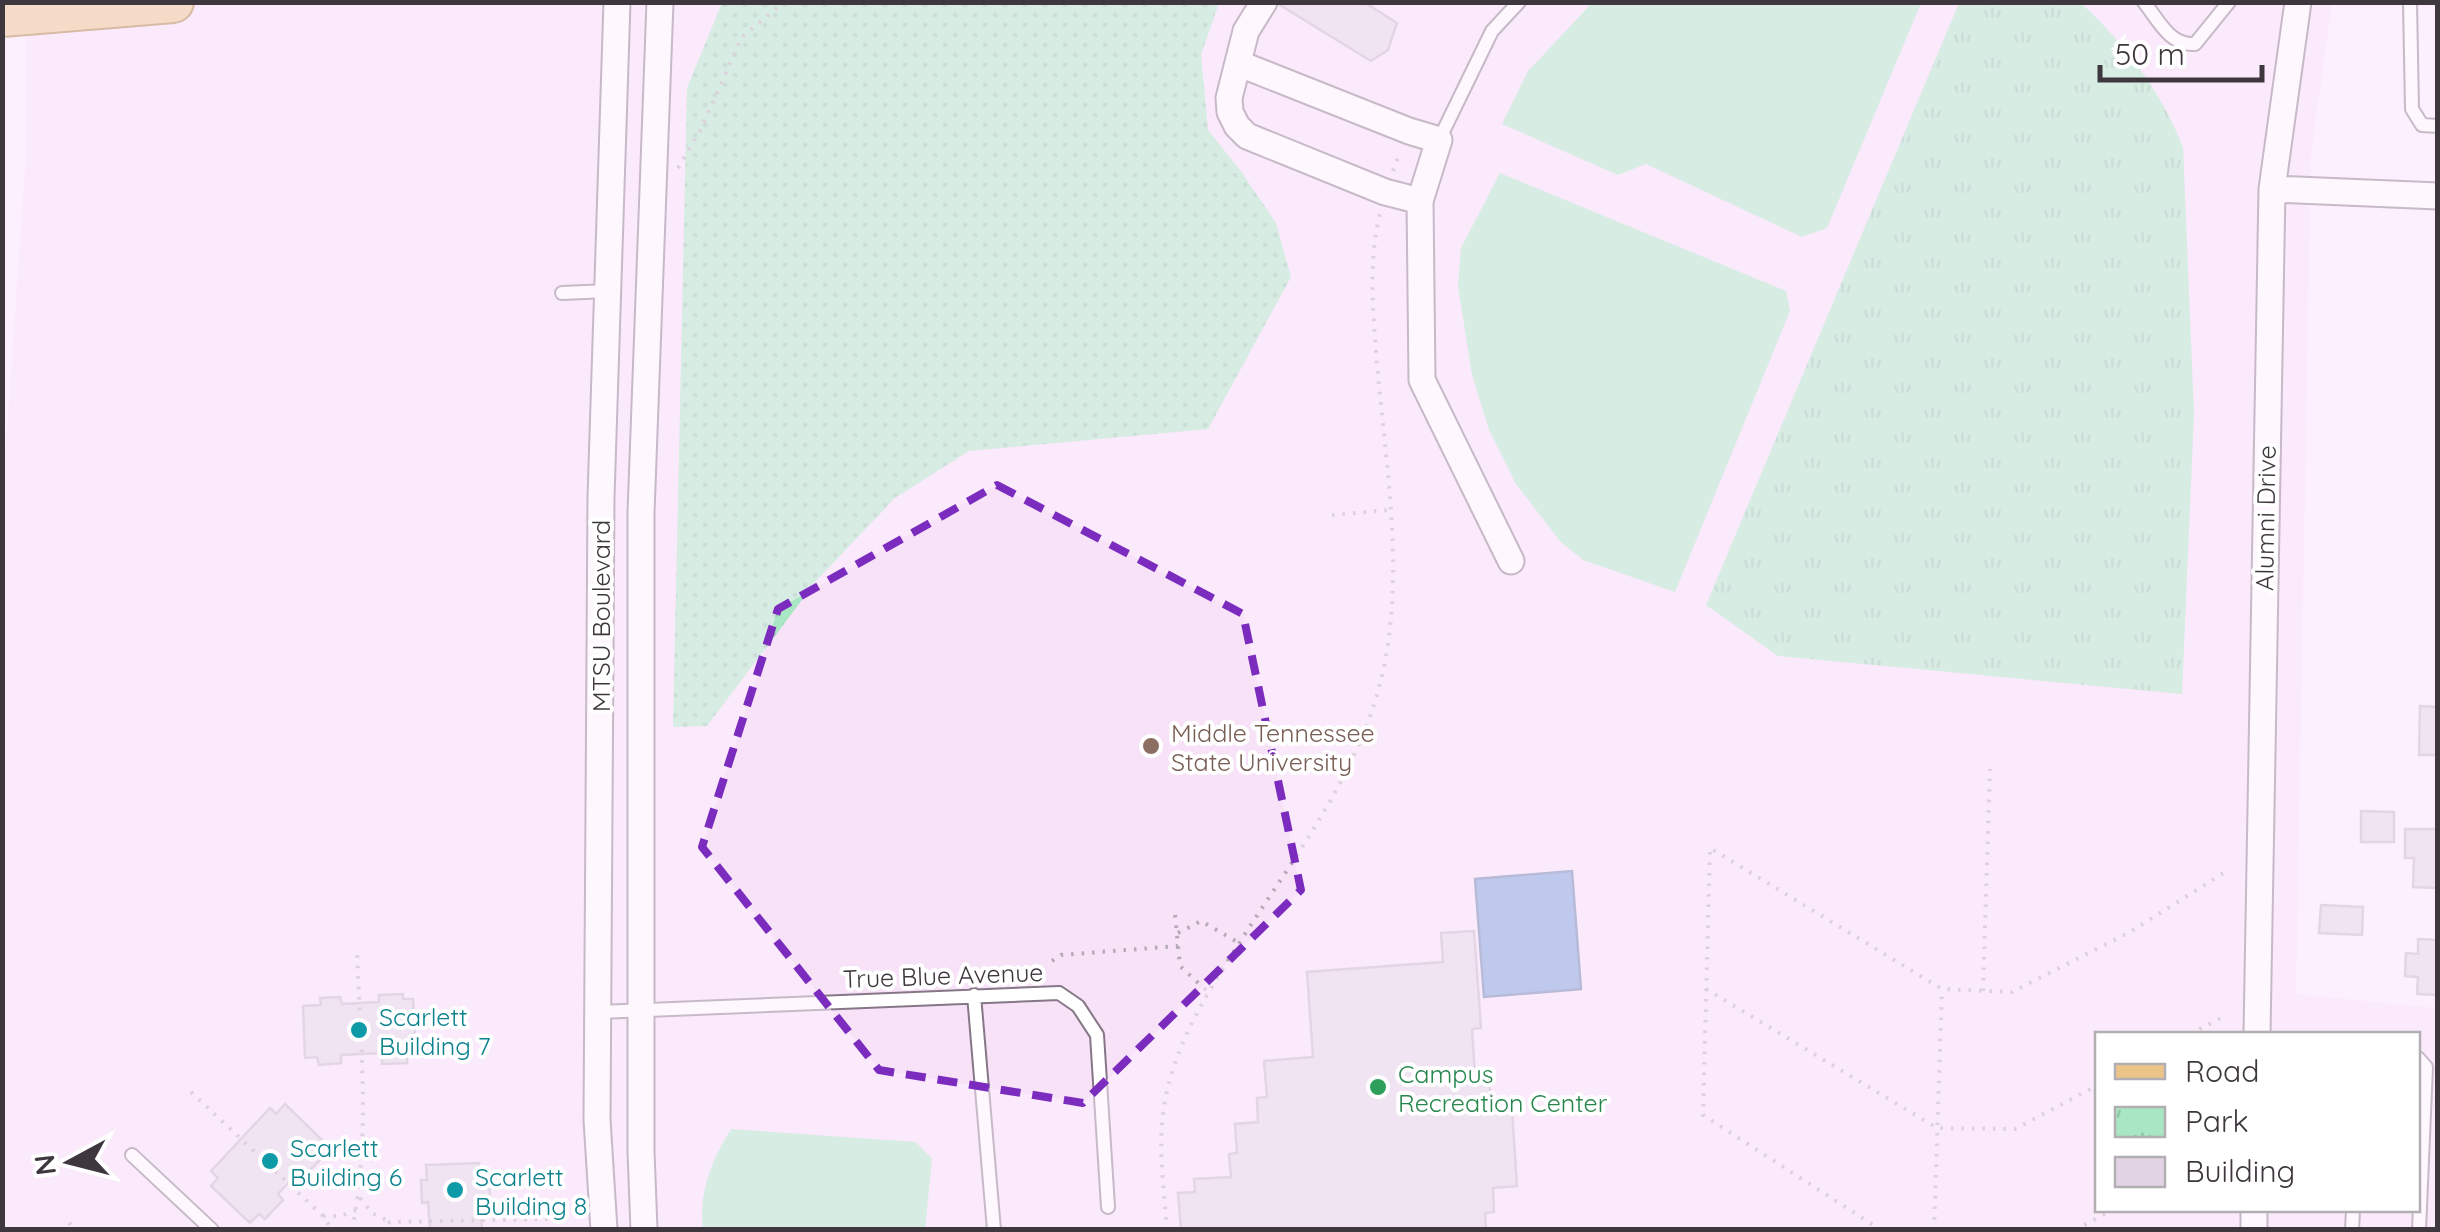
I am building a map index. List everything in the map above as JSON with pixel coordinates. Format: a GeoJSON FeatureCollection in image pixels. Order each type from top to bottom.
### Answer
{"type":"FeatureCollection","features":[{"type":"Feature","properties":{"kind":"main road"},"geometry":{"type":"LineString","coordinates":[[2,16],[173,2]]}},
{"type":"Feature","properties":{"kind":"street","name":"MTSU Boulevard"},"geometry":{"type":"LineString","coordinates":[[604,1230],[597,1120],[601,517],[616,2]]}},
{"type":"Feature","properties":{"kind":"street","name":"MTSU Boulevard"},"geometry":{"type":"LineString","coordinates":[[644,1230],[640,513],[660,2]]}},
{"type":"Feature","properties":{"kind":"street"},"geometry":{"type":"LineString","coordinates":[[1264,2],[1246,31],[1229,98],[1237,126],[1247,136],[1385,192],[1420,202]]}},
{"type":"Feature","properties":{"kind":"street","name":"Alumni Drive"},"geometry":{"type":"LineString","coordinates":[[2257,1032],[2272,189],[2298,2]]}},
{"type":"Feature","properties":{"kind":"street"},"geometry":{"type":"LineString","coordinates":[[1240,64],[1439,140],[1420,202],[1422,380],[1511,561]]}},
{"type":"Feature","properties":{"kind":"street"},"geometry":{"type":"LineString","coordinates":[[2272,189],[2438,196]]}},
{"type":"Feature","properties":{"kind":"lane"},"geometry":{"type":"LineString","coordinates":[[1439,140],[1492,31],[1519,2]]}},
{"type":"Feature","properties":{"kind":"lane"},"geometry":{"type":"LineString","coordinates":[[2148,4],[2174,41],[2189,45],[2202,38],[2229,2]]}},
{"type":"Feature","properties":{"kind":"lane"},"geometry":{"type":"LineString","coordinates":[[2410,2],[2412,109],[2422,125],[2438,126]]}},
{"type":"Feature","properties":{"kind":"lane"},"geometry":{"type":"LineString","coordinates":[[562,293],[608,291]]}},
{"type":"Feature","properties":{"kind":"lane","name":"True Blue Avenue"},"geometry":{"type":"LineString","coordinates":[[599,1012],[1058,993],[1078,1006],[1098,1035],[1108,1207]]}},
{"type":"Feature","properties":{"kind":"lane"},"geometry":{"type":"LineString","coordinates":[[974,996],[994,1230]]}},
{"type":"Feature","properties":{"kind":"lane"},"geometry":{"type":"LineString","coordinates":[[2420,1060],[2426,1067],[2420,1230]]}},
{"type":"Feature","properties":{"kind":"lane"},"geometry":{"type":"LineString","coordinates":[[132,1155],[212,1230]]}},
{"type":"Feature","properties":{"kind":"path"},"geometry":{"type":"LineString","coordinates":[[672,176],[700,131],[742,37],[784,2]]}},
{"type":"Feature","properties":{"kind":"path"},"geometry":{"type":"LineString","coordinates":[[1167,1230],[1161,1156],[1164,1104],[1177,1053],[1208,992],[1335,793],[1364,738],[1382,679],[1393,612],[1390,510],[1372,297],[1374,240],[1385,192],[1408,131]]}},
{"type":"Feature","properties":{"kind":"path"},"geometry":{"type":"LineString","coordinates":[[1332,515],[1390,510]]}},
{"type":"Feature","properties":{"kind":"path"},"geometry":{"type":"LineString","coordinates":[[1983,991],[1990,769]]}},
{"type":"Feature","properties":{"kind":"path"},"geometry":{"type":"LineString","coordinates":[[1881,1230],[1703,1115],[1710,848],[1942,990],[2012,992],[2130,932],[2225,872]]}},
{"type":"Feature","properties":{"kind":"path"},"geometry":{"type":"LineString","coordinates":[[1174,915],[1180,966],[1208,992]]}},
{"type":"Feature","properties":{"kind":"path"},"geometry":{"type":"LineString","coordinates":[[1176,934],[1201,921],[1238,944]]}},
{"type":"Feature","properties":{"kind":"path"},"geometry":{"type":"LineString","coordinates":[[1052,961],[1061,954],[1178,946]]}},
{"type":"Feature","properties":{"kind":"path"},"geometry":{"type":"LineString","coordinates":[[352,1230],[363,1124],[357,948]]}},
{"type":"Feature","properties":{"kind":"path"},"geometry":{"type":"LineString","coordinates":[[1706,988],[1937,1128],[2015,1130],[2095,1087]]}},
{"type":"Feature","properties":{"kind":"path"},"geometry":{"type":"LineString","coordinates":[[1934,1230],[1942,990]]}},
{"type":"Feature","properties":{"kind":"path"},"geometry":{"type":"LineString","coordinates":[[2194,1032],[2223,1017]]}},
{"type":"Feature","properties":{"kind":"path"},"geometry":{"type":"LineString","coordinates":[[191,1092],[322,1216],[332,1230]]}},
{"type":"Feature","properties":{"kind":"path"},"geometry":{"type":"LineString","coordinates":[[358,1196],[372,1213],[390,1222],[550,1218]]}},
{"type":"Feature","properties":{"kind":"path"},"geometry":{"type":"LineString","coordinates":[[322,1216],[341,1216],[356,1210]]}},
{"type":"Feature","properties":{"kind":"path"},"geometry":{"type":"LineString","coordinates":[[2075,1230],[2108,1212]]}},
{"type":"Feature","properties":{"kind":"path"},"geometry":{"type":"LineString","coordinates":[[380,1230],[390,1222]]}},
{"type":"Feature","properties":{"kind":"path"},"geometry":{"type":"LineString","coordinates":[[68,1223],[76,1230]]}},
{"type":"Feature","properties":{"kind":"highlighted area"},"geometry":{"type":"Polygon","coordinates":[[[997,485],[1243,614],[1301,890],[1083,1103],[879,1070],[702,847],[778,609],[997,485]]]}},
{"type":"Feature","properties":{"kind":"shaded area","name":"Middle Tennessee State University"},"geometry":{"type":"Polygon","coordinates":[[[25,3],[2332,3],[2311,154],[2296,994],[2437,1008],[2437,1229],[3,1230],[2,498],[26,156],[25,3]]]}},
{"type":"Feature","properties":{"kind":"green space"},"geometry":{"type":"Polygon","coordinates":[[[1592,2],[1921,3],[1827,228],[1802,237],[1646,164],[1618,175],[1502,124],[1528,71],[1592,2]]]}},
{"type":"Feature","properties":{"kind":"green space"},"geometry":{"type":"Polygon","coordinates":[[[722,3],[1219,3],[1201,55],[1208,130],[1276,223],[1291,277],[1208,429],[969,451],[895,498],[817,580],[707,726],[673,727],[687,88],[722,3]]]}},
{"type":"Feature","properties":{"kind":"green space"},"geometry":{"type":"Polygon","coordinates":[[[1959,3],[2081,3],[2140,69],[2164,106],[2183,147],[2194,414],[2182,694],[1778,656],[1706,605],[1959,3]]]}},
{"type":"Feature","properties":{"kind":"green space"},"geometry":{"type":"Polygon","coordinates":[[[1500,173],[1786,291],[1790,311],[1675,592],[1583,560],[1560,541],[1516,484],[1489,430],[1472,375],[1458,286],[1461,248],[1500,173]]]}},
{"type":"Feature","properties":{"kind":"green space"},"geometry":{"type":"Polygon","coordinates":[[[731,1129],[916,1142],[932,1159],[925,1229],[703,1229],[708,1177],[731,1129]]]}},
{"type":"Feature","properties":{"kind":"water"},"geometry":{"type":"Polygon","coordinates":[[[1572,871],[1581,989],[1484,997],[1475,879],[1572,871]]]}},
{"type":"Feature","properties":{"kind":"building"},"geometry":{"type":"Polygon","coordinates":[[[1280,2],[1364,2],[1397,23],[1388,50],[1371,61],[1280,2]]]}},
{"type":"Feature","properties":{"kind":"building"},"geometry":{"type":"Polygon","coordinates":[[[2420,706],[2438,707],[2438,755],[2419,755],[2420,706]]]}},
{"type":"Feature","properties":{"kind":"building"},"geometry":{"type":"Polygon","coordinates":[[[2361,811],[2394,812],[2394,842],[2361,842],[2361,811]]]}},
{"type":"Feature","properties":{"kind":"building"},"geometry":{"type":"Polygon","coordinates":[[[2405,829],[2438,829],[2438,888],[2413,887],[2414,858],[2405,858],[2405,829]]]}},
{"type":"Feature","properties":{"kind":"building"},"geometry":{"type":"Polygon","coordinates":[[[2321,905],[2363,907],[2362,935],[2319,933],[2321,905]]]}},
{"type":"Feature","properties":{"kind":"building","name":"Campus Recreation Center"},"geometry":{"type":"Polygon","coordinates":[[[1474,931],[1481,1028],[1472,1029],[1475,1076],[1489,1075],[1491,1111],[1512,1110],[1517,1186],[1493,1188],[1494,1212],[1485,1213],[1486,1230],[1181,1230],[1178,1193],[1195,1192],[1194,1179],[1231,1177],[1229,1154],[1237,1153],[1235,1124],[1258,1122],[1257,1098],[1267,1097],[1264,1061],[1313,1057],[1307,972],[1443,962],[1441,933],[1474,931]]]}},
{"type":"Feature","properties":{"kind":"building"},"geometry":{"type":"Polygon","coordinates":[[[2418,939],[2438,940],[2438,995],[2417,994],[2418,977],[2405,976],[2406,953],[2418,954],[2418,939]]]}},
{"type":"Feature","properties":{"kind":"building","name":"Scarlett Building 7"},"geometry":{"type":"Polygon","coordinates":[[[403,994],[403,999],[413,999],[416,1055],[407,1055],[407,1063],[382,1064],[382,1053],[341,1055],[341,1063],[319,1065],[317,1057],[305,1058],[303,1006],[321,1005],[320,998],[340,997],[342,1004],[379,1002],[379,995],[403,994]]]}},
{"type":"Feature","properties":{"kind":"building","name":"Scarlett Building 6"},"geometry":{"type":"Polygon","coordinates":[[[285,1104],[325,1143],[320,1148],[326,1154],[308,1172],[303,1167],[278,1194],[283,1200],[265,1219],[259,1214],[250,1223],[211,1186],[218,1178],[211,1171],[270,1108],[276,1114],[285,1104]]]}},
{"type":"Feature","properties":{"kind":"building","name":"Scarlett Building 8"},"geometry":{"type":"Polygon","coordinates":[[[479,1163],[480,1177],[489,1176],[490,1199],[480,1200],[482,1230],[430,1230],[428,1202],[422,1203],[421,1180],[427,1180],[426,1165],[479,1163]]]}},
{"type":"Feature","properties":{"kind":"place","name":"Middle Tennessee State University"},"geometry":{"type":"Point","coordinates":[1151,746]}},
{"type":"Feature","properties":{"kind":"place","name":"Scarlett Building 7"},"geometry":{"type":"Point","coordinates":[359,1030]}},
{"type":"Feature","properties":{"kind":"place","name":"Campus Recreation Center"},"geometry":{"type":"Point","coordinates":[1378,1087]}},
{"type":"Feature","properties":{"kind":"place","name":"Scarlett Building 6"},"geometry":{"type":"Point","coordinates":[270,1161]}},
{"type":"Feature","properties":{"kind":"place","name":"Scarlett Building 8"},"geometry":{"type":"Point","coordinates":[455,1190]}}]}
